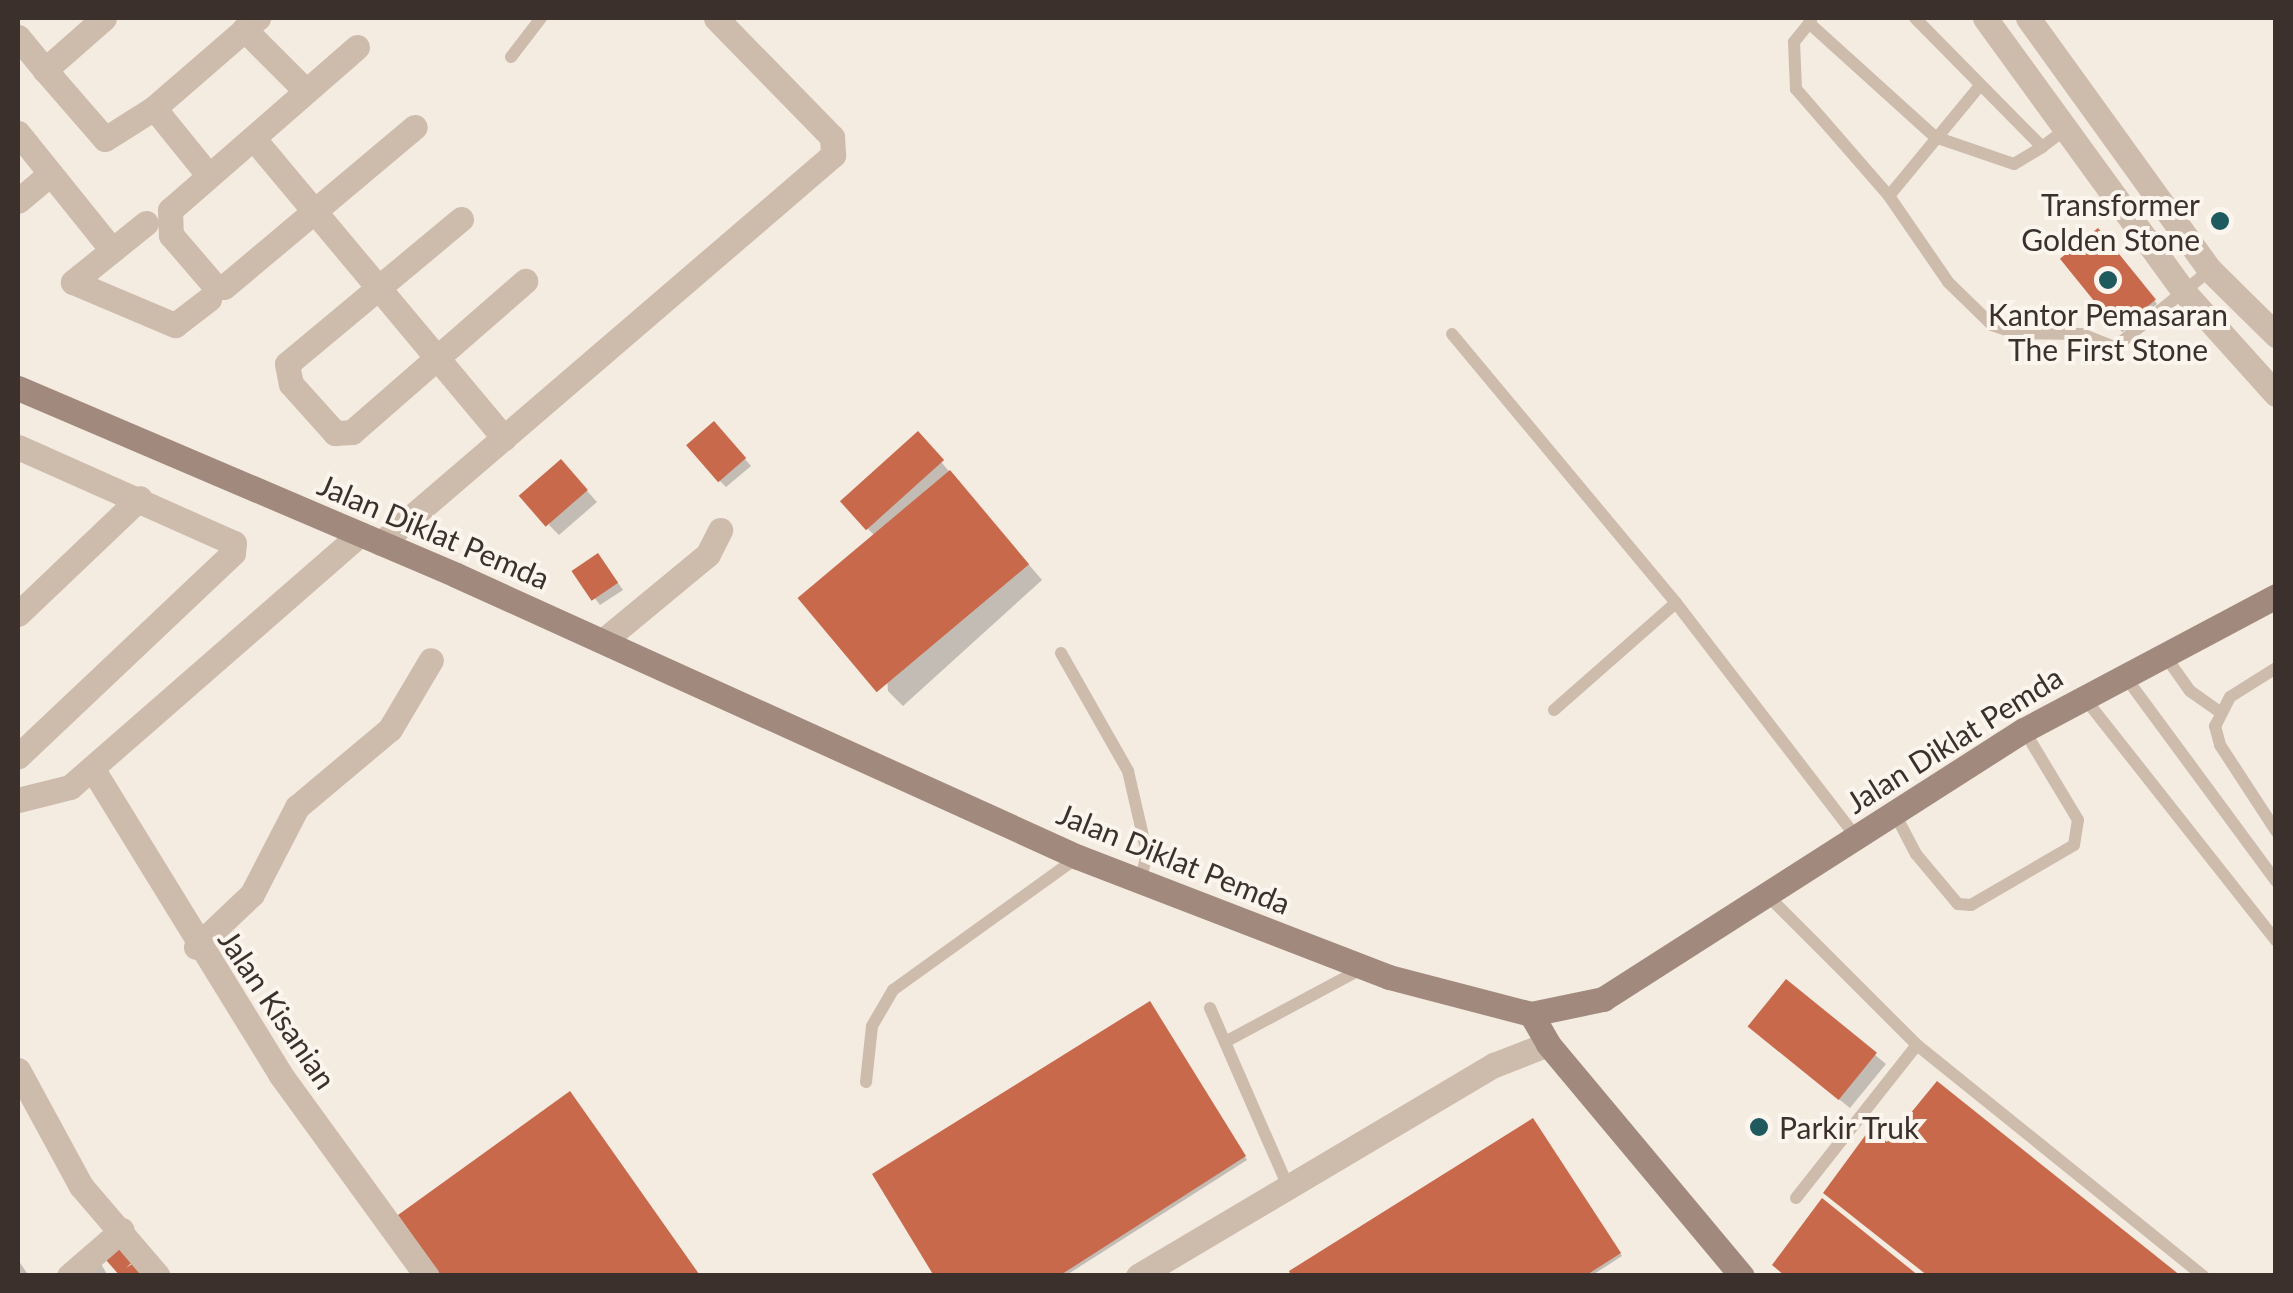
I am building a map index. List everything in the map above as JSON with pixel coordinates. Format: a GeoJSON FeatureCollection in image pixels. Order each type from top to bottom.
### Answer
{"type":"FeatureCollection","features":[{"type":"Feature","properties":{"kind":"street"},"geometry":{"type":"LineString","coordinates":[[45,70],[104,18]]}},
{"type":"Feature","properties":{"kind":"street"},"geometry":{"type":"LineString","coordinates":[[18,800],[70,787],[833,155],[832,137],[716,18]]}},
{"type":"Feature","properties":{"kind":"street"},"geometry":{"type":"LineString","coordinates":[[1985,18],[2184,292],[2276,394]]}},
{"type":"Feature","properties":{"kind":"street"},"geometry":{"type":"LineString","coordinates":[[2028,18],[2210,270],[2276,335]]}},
{"type":"Feature","properties":{"kind":"street"},"geometry":{"type":"LineString","coordinates":[[18,37],[104,139],[154,108],[251,23],[305,90]]}},
{"type":"Feature","properties":{"kind":"street"},"geometry":{"type":"LineString","coordinates":[[357,46],[170,210],[167,227],[219,288],[415,128]]}},
{"type":"Feature","properties":{"kind":"street"},"geometry":{"type":"LineString","coordinates":[[154,108],[209,176]]}},
{"type":"Feature","properties":{"kind":"street"},"geometry":{"type":"LineString","coordinates":[[18,133],[35,168],[112,250]]}},
{"type":"Feature","properties":{"kind":"street"},"geometry":{"type":"LineString","coordinates":[[254,139],[500,433]]}},
{"type":"Feature","properties":{"kind":"street"},"geometry":{"type":"LineString","coordinates":[[18,201],[35,168]]}},
{"type":"Feature","properties":{"kind":"street"},"geometry":{"type":"LineString","coordinates":[[462,219],[288,364],[292,384],[335,434],[347,436],[525,282]]}},
{"type":"Feature","properties":{"kind":"street"},"geometry":{"type":"LineString","coordinates":[[146,223],[74,282],[175,326],[209,299]]}},
{"type":"Feature","properties":{"kind":"street","name":"Jalan Diklat Pemda"},"geometry":{"type":"LineString","coordinates":[[18,388],[602,640],[1078,857],[1142,878],[1364,968],[1531,1014],[1603,999],[1770,898],[1894,812],[2082,695],[2276,596]]}},
{"type":"Feature","properties":{"kind":"street"},"geometry":{"type":"LineString","coordinates":[[18,756],[233,552],[226,534],[140,498],[23,457]]}},
{"type":"Feature","properties":{"kind":"street"},"geometry":{"type":"LineString","coordinates":[[18,614],[140,498]]}},
{"type":"Feature","properties":{"kind":"street"},"geometry":{"type":"LineString","coordinates":[[602,640],[708,554],[720,530]]}},
{"type":"Feature","properties":{"kind":"street"},"geometry":{"type":"LineString","coordinates":[[196,946],[252,894],[298,807],[390,729],[431,660]]}},
{"type":"Feature","properties":{"kind":"street","name":"Jalan Kisanian"},"geometry":{"type":"LineString","coordinates":[[92,768],[196,946],[280,1074],[427,1276]]}},
{"type":"Feature","properties":{"kind":"street"},"geometry":{"type":"LineString","coordinates":[[1531,1014],[1548,1044],[1742,1276]]}},
{"type":"Feature","properties":{"kind":"street"},"geometry":{"type":"LineString","coordinates":[[1138,1276],[1289,1190],[1494,1065],[1548,1044]]}},
{"type":"Feature","properties":{"kind":"street"},"geometry":{"type":"LineString","coordinates":[[18,1070],[80,1186],[158,1276]]}},
{"type":"Feature","properties":{"kind":"street"},"geometry":{"type":"LineString","coordinates":[[70,1276],[122,1230]]}},
{"type":"Feature","properties":{"kind":"lane"},"geometry":{"type":"LineString","coordinates":[[511,57],[541,18]]}},
{"type":"Feature","properties":{"kind":"lane"},"geometry":{"type":"LineString","coordinates":[[1915,18],[1978,88],[2042,147]]}},
{"type":"Feature","properties":{"kind":"lane"},"geometry":{"type":"LineString","coordinates":[[2066,129],[2014,164],[1935,137],[1811,20],[1794,42],[1796,89],[1889,196],[1948,282],[1992,325],[2015,334],[2082,334],[2115,347],[2210,270]]}},
{"type":"Feature","properties":{"kind":"lane"},"geometry":{"type":"LineString","coordinates":[[1889,196],[1978,88]]}},
{"type":"Feature","properties":{"kind":"lane"},"geometry":{"type":"LineString","coordinates":[[1452,334],[1676,603],[1858,838]]}},
{"type":"Feature","properties":{"kind":"lane"},"geometry":{"type":"LineString","coordinates":[[1554,710],[1676,603]]}},
{"type":"Feature","properties":{"kind":"lane"},"geometry":{"type":"LineString","coordinates":[[2164,652],[2190,691],[2220,711]]}},
{"type":"Feature","properties":{"kind":"lane"},"geometry":{"type":"LineString","coordinates":[[1062,653],[1128,771],[1146,853],[1142,878]]}},
{"type":"Feature","properties":{"kind":"lane"},"geometry":{"type":"LineString","coordinates":[[2220,711],[2276,668]]}},
{"type":"Feature","properties":{"kind":"lane"},"geometry":{"type":"LineString","coordinates":[[2123,673],[2276,881]]}},
{"type":"Feature","properties":{"kind":"lane"},"geometry":{"type":"LineString","coordinates":[[2082,695],[2276,941]]}},
{"type":"Feature","properties":{"kind":"lane"},"geometry":{"type":"LineString","coordinates":[[2220,711],[2220,745],[2276,831]]}},
{"type":"Feature","properties":{"kind":"lane"},"geometry":{"type":"LineString","coordinates":[[1894,812],[1916,854],[1958,904],[1971,905],[2074,845],[2078,820],[2024,730]]}},
{"type":"Feature","properties":{"kind":"lane"},"geometry":{"type":"LineString","coordinates":[[866,1082],[872,1026],[894,990],[1078,857]]}},
{"type":"Feature","properties":{"kind":"lane"},"geometry":{"type":"LineString","coordinates":[[1770,898],[1917,1045],[2203,1276]]}},
{"type":"Feature","properties":{"kind":"lane"},"geometry":{"type":"LineString","coordinates":[[1224,1042],[1364,968]]}},
{"type":"Feature","properties":{"kind":"lane"},"geometry":{"type":"LineString","coordinates":[[1210,1008],[1289,1190]]}},
{"type":"Feature","properties":{"kind":"lane"},"geometry":{"type":"LineString","coordinates":[[1796,1198],[1917,1045]]}},
{"type":"Feature","properties":{"kind":"building","name":"Kantor Pemasaran The First Stone"},"geometry":{"type":"Polygon","coordinates":[[[2098,228],[2156,299],[2118,330],[2060,259],[2098,228]]]}},
{"type":"Feature","properties":{"kind":"building"},"geometry":{"type":"Polygon","coordinates":[[[714,421],[746,458],[718,482],[686,445],[714,421]]]}},
{"type":"Feature","properties":{"kind":"building"},"geometry":{"type":"Polygon","coordinates":[[[918,431],[944,460],[866,530],[840,501],[918,431]]]}},
{"type":"Feature","properties":{"kind":"building"},"geometry":{"type":"Polygon","coordinates":[[[561,459],[588,490],[546,527],[519,496],[561,459]]]}},
{"type":"Feature","properties":{"kind":"building"},"geometry":{"type":"Polygon","coordinates":[[[950,470],[1029,564],[877,692],[798,598],[950,470]]]}},
{"type":"Feature","properties":{"kind":"building"},"geometry":{"type":"Polygon","coordinates":[[[598,553],[618,583],[592,601],[571,571],[598,553]]]}},
{"type":"Feature","properties":{"kind":"building"},"geometry":{"type":"Polygon","coordinates":[[[1786,979],[1877,1053],[1839,1100],[1748,1026],[1786,979]]]}},
{"type":"Feature","properties":{"kind":"building"},"geometry":{"type":"Polygon","coordinates":[[[1150,1001],[1246,1156],[1059,1276],[934,1276],[872,1174],[1150,1001]]]}},
{"type":"Feature","properties":{"kind":"building"},"geometry":{"type":"Polygon","coordinates":[[[1937,1081],[2181,1276],[1928,1276],[1823,1193],[1870,1129],[1887,1142],[1937,1081]]]}},
{"type":"Feature","properties":{"kind":"building"},"geometry":{"type":"Polygon","coordinates":[[[570,1091],[699,1274],[441,1276],[398,1215],[570,1091]]]}},
{"type":"Feature","properties":{"kind":"building"},"geometry":{"type":"Polygon","coordinates":[[[1533,1118],[1621,1253],[1585,1276],[1291,1276],[1289,1271],[1533,1118]]]}},
{"type":"Feature","properties":{"kind":"building"},"geometry":{"type":"Polygon","coordinates":[[[1822,1198],[1919,1276],[1785,1276],[1772,1265],[1822,1198]]]}},
{"type":"Feature","properties":{"kind":"building"},"geometry":{"type":"Polygon","coordinates":[[[119,1233],[140,1255],[126,1268],[135,1262],[143,1276],[120,1276],[99,1252],[119,1233]]]}},
{"type":"Feature","properties":{"kind":"place","name":"Transformer Golden Stone"},"geometry":{"type":"Point","coordinates":[2220,221]}},
{"type":"Feature","properties":{"kind":"place","name":"Kantor Pemasaran The First Stone"},"geometry":{"type":"Point","coordinates":[2108,280]}},
{"type":"Feature","properties":{"kind":"place","name":"Parkir Truk"},"geometry":{"type":"Point","coordinates":[1759,1127]}}]}
